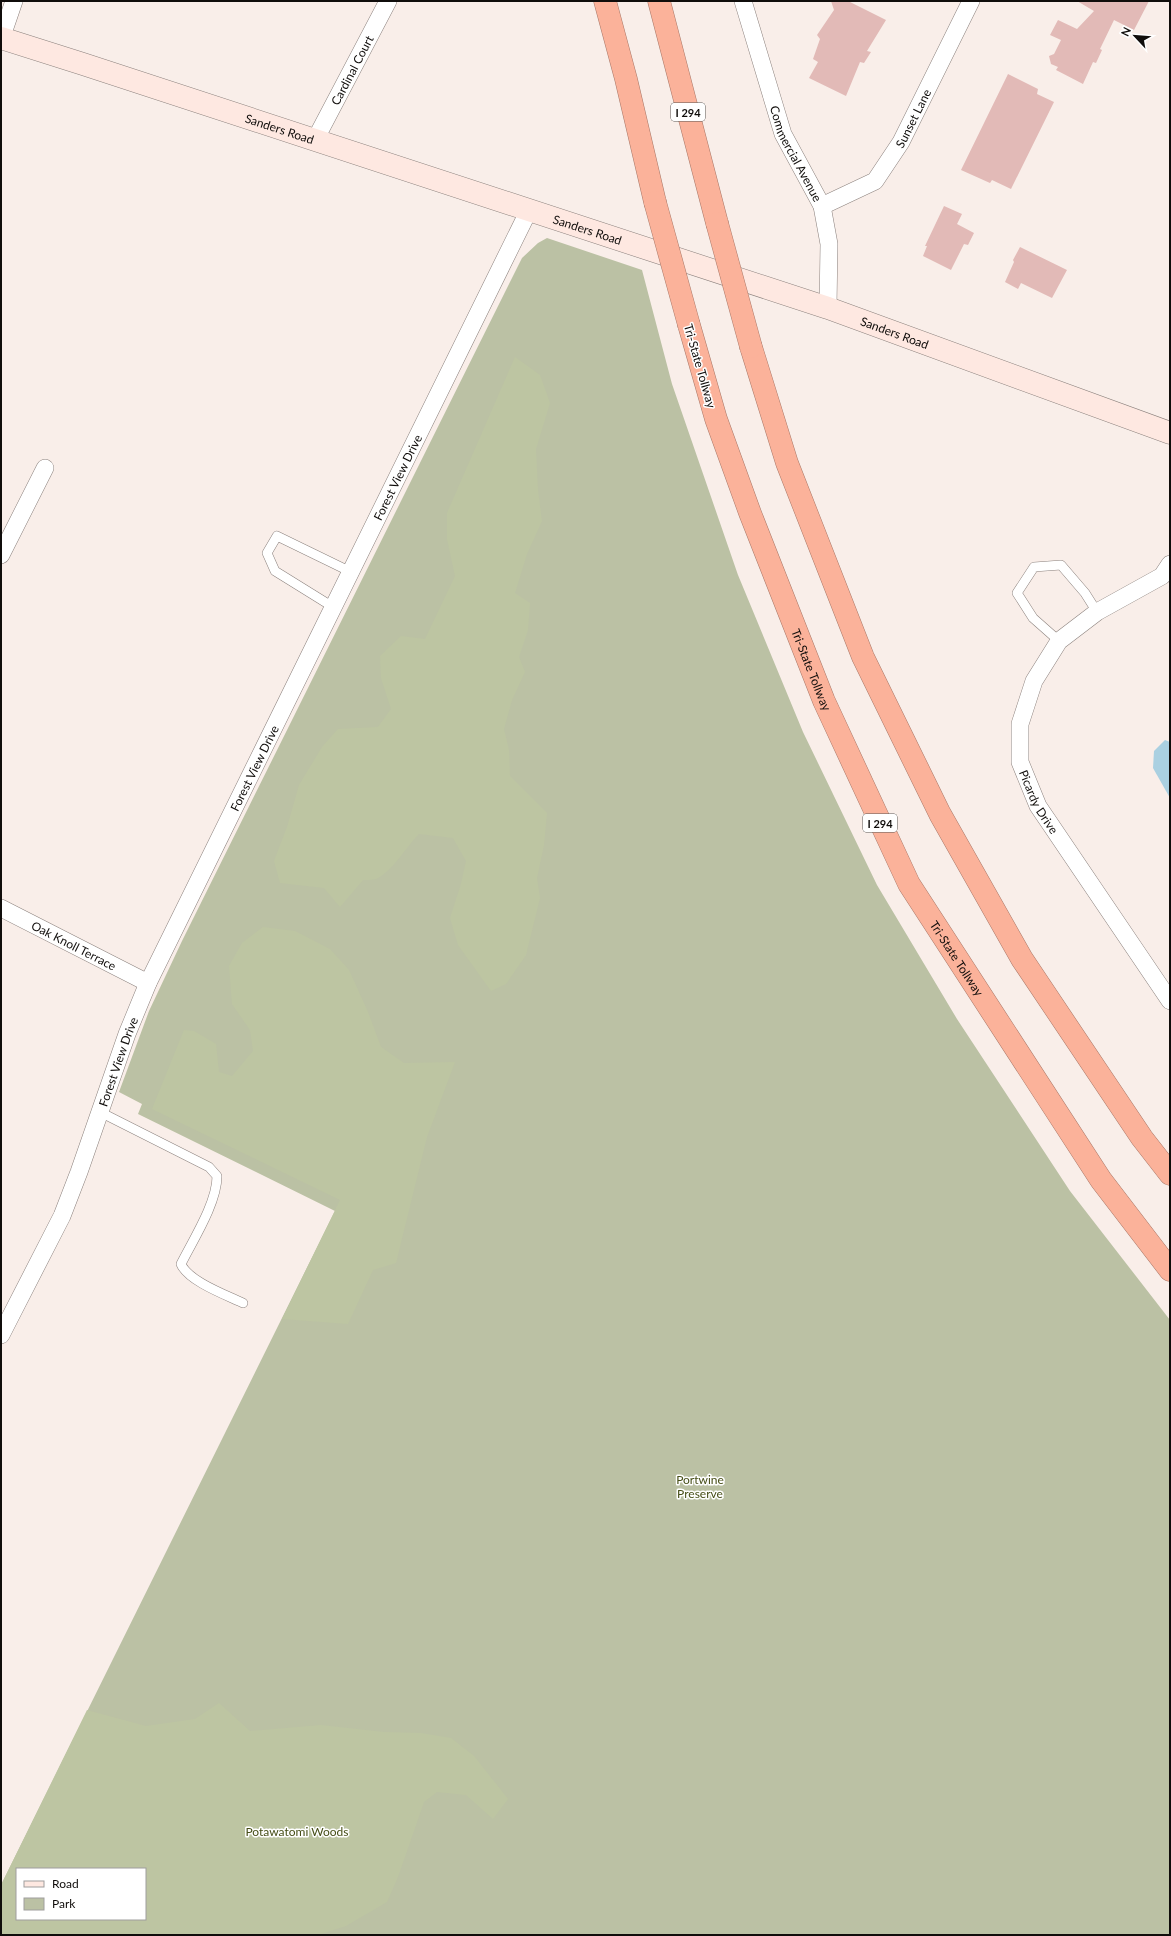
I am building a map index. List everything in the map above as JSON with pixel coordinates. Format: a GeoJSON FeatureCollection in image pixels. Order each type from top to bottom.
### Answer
{"type":"FeatureCollection","features":[{"type":"Feature","properties":{"kind":"highway","name":"Tri-State Tollway"},"geometry":{"type":"LineString","coordinates":[[605,1],[626,79],[655,202],[716,419],[750,513],[824,701],[909,884],[1101,1180],[1170,1270]]}},
{"type":"Feature","properties":{"kind":"highway","name":"I 294"},"geometry":{"type":"LineString","coordinates":[[659,1],[751,347],[787,463],[861,650],[940,814],[1022,959],[1142,1138],[1170,1174]]}},
{"type":"Feature","properties":{"kind":"main road","name":"Sanders Road"},"geometry":{"type":"LineString","coordinates":[[1,39],[828,308],[1170,433]]}},
{"type":"Feature","properties":{"kind":"street"},"geometry":{"type":"LineString","coordinates":[[1,39],[14,1]]}},
{"type":"Feature","properties":{"kind":"street","name":"Cardinal Court"},"geometry":{"type":"LineString","coordinates":[[315,140],[388,1]]}},
{"type":"Feature","properties":{"kind":"street","name":"Commercial Avenue"},"geometry":{"type":"LineString","coordinates":[[743,1],[783,134],[822,206],[829,244],[828,308]]}},
{"type":"Feature","properties":{"kind":"street","name":"Sunset Lane"},"geometry":{"type":"LineString","coordinates":[[822,206],[875,181],[901,142],[971,1]]}},
{"type":"Feature","properties":{"kind":"street","name":"Forest View Drive"},"geometry":{"type":"LineString","coordinates":[[1,1335],[62,1216],[100,1112],[126,1034],[148,983],[529,210]]}},
{"type":"Feature","properties":{"kind":"street"},"geometry":{"type":"LineString","coordinates":[[1,555],[44,468]]}},
{"type":"Feature","properties":{"kind":"street","name":"Picardy Drive"},"geometry":{"type":"LineString","coordinates":[[1167,575],[1097,612],[1059,641],[1034,681],[1020,724],[1020,762],[1038,806],[1170,1001]]}},
{"type":"Feature","properties":{"kind":"street","name":"Oak Knoll Terrace"},"geometry":{"type":"LineString","coordinates":[[1,908],[148,983]]}},
{"type":"Feature","properties":{"kind":"lane"},"geometry":{"type":"LineString","coordinates":[[333,607],[275,571],[268,553],[277,536],[351,572]]}},
{"type":"Feature","properties":{"kind":"lane"},"geometry":{"type":"LineString","coordinates":[[1059,641],[1033,618],[1017,593],[1034,567],[1061,565],[1085,593],[1097,612]]}},
{"type":"Feature","properties":{"kind":"lane"},"geometry":{"type":"LineString","coordinates":[[100,1112],[209,1167],[217,1176],[217,1186],[208,1209],[181,1264],[184,1271],[194,1279],[243,1303]]}},
{"type":"Feature","properties":{"kind":"green space","name":"Portwine Preserve"},"geometry":{"type":"Polygon","coordinates":[[[547,238],[642,270],[672,384],[738,575],[803,732],[877,885],[957,1019],[1070,1191],[1170,1320],[1170,1935],[1,1935],[1,1885],[335,1211],[138,1114],[142,1104],[119,1092],[149,1011],[182,941],[522,258],[538,243],[547,238]]]}},
{"type":"Feature","properties":{"kind":"green space"},"geometry":{"type":"Polygon","coordinates":[[[515,357],[540,375],[550,403],[536,449],[538,490],[542,521],[527,554],[515,593],[530,603],[528,630],[519,657],[525,672],[512,700],[504,729],[509,750],[510,776],[547,813],[544,845],[537,878],[540,898],[526,955],[506,984],[491,991],[458,945],[450,918],[461,884],[466,861],[453,838],[419,834],[395,864],[377,879],[363,880],[340,907],[324,888],[280,883],[274,861],[287,827],[299,785],[322,747],[338,729],[378,727],[391,709],[381,678],[380,656],[401,636],[425,639],[455,576],[447,539],[447,513],[515,357]]]}},
{"type":"Feature","properties":{"kind":"green space"},"geometry":{"type":"Polygon","coordinates":[[[263,927],[295,931],[330,949],[349,970],[368,1012],[381,1047],[404,1063],[455,1062],[427,1137],[396,1263],[373,1270],[348,1324],[282,1319],[340,1200],[152,1109],[184,1030],[194,1031],[216,1044],[219,1072],[232,1076],[253,1051],[250,1030],[232,1004],[229,966],[242,943],[263,927]]]}},
{"type":"Feature","properties":{"kind":"green space","name":"Potawatomi Woods"},"geometry":{"type":"Polygon","coordinates":[[[219,1703],[250,1731],[321,1725],[384,1732],[421,1733],[451,1738],[474,1756],[508,1799],[493,1819],[466,1795],[437,1792],[424,1802],[398,1877],[387,1902],[346,1926],[318,1935],[1,1935],[1,1885],[87,1710],[146,1726],[195,1719],[219,1703]]]}},
{"type":"Feature","properties":{"kind":"water"},"geometry":{"type":"Polygon","coordinates":[[[1165,740],[1170,742],[1170,798],[1153,768],[1154,751],[1165,740]]]}},
{"type":"Feature","properties":{"kind":"building"},"geometry":{"type":"Polygon","coordinates":[[[831,1],[848,1],[886,20],[867,51],[871,52],[864,63],[860,62],[846,96],[809,78],[818,62],[813,59],[820,39],[817,35],[834,10],[831,1]]]}},
{"type":"Feature","properties":{"kind":"building"},"geometry":{"type":"Polygon","coordinates":[[[1077,1],[1149,1],[1134,30],[1114,20],[1100,49],[1102,50],[1096,63],[1093,62],[1083,84],[1056,70],[1058,67],[1051,64],[1049,56],[1054,54],[1061,40],[1050,35],[1058,20],[1077,29],[1094,11],[1077,1]]]}},
{"type":"Feature","properties":{"kind":"building"},"geometry":{"type":"Polygon","coordinates":[[[1008,74],[1038,89],[1037,94],[1054,102],[1011,189],[992,180],[990,183],[961,170],[1008,74]]]}},
{"type":"Feature","properties":{"kind":"building"},"geometry":{"type":"Polygon","coordinates":[[[944,206],[962,214],[957,224],[974,233],[968,245],[964,244],[951,270],[923,256],[927,246],[925,246],[944,206]]]}},
{"type":"Feature","properties":{"kind":"building"},"geometry":{"type":"Polygon","coordinates":[[[1020,247],[1067,270],[1052,298],[1021,283],[1018,289],[1005,282],[1014,262],[1013,260],[1020,247]]]}}]}
